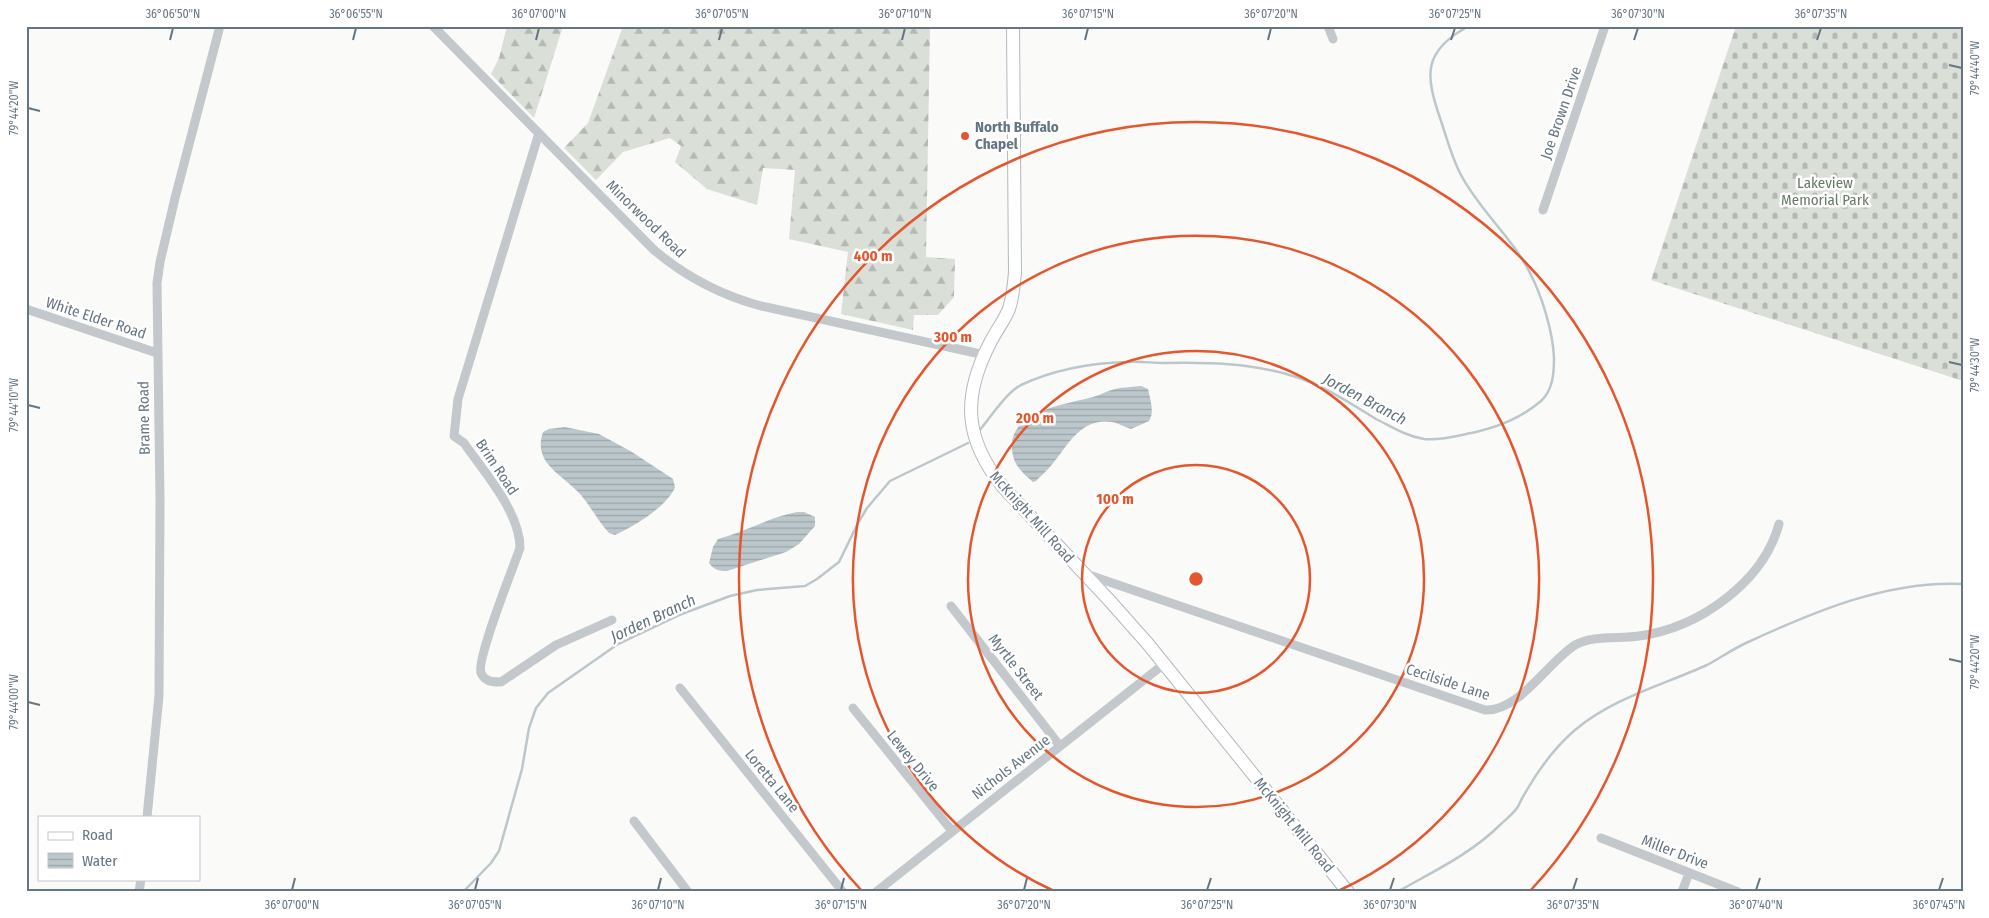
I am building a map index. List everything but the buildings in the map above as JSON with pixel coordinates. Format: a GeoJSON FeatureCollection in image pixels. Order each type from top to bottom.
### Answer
{"type":"FeatureCollection","features":[{"type":"Feature","properties":{"kind":"street","name":"Brame Road"},"geometry":{"type":"LineString","coordinates":[[147,816],[159,696],[160,500],[156,298],[160,262],[220,26]]}},
{"type":"Feature","properties":{"kind":"street","name":"Minorwood Road"},"geometry":{"type":"LineString","coordinates":[[433,26],[654,250],[683,272],[714,290],[760,306],[985,355]]}},
{"type":"Feature","properties":{"kind":"street","name":"McKnight Mill Road"},"geometry":{"type":"LineString","coordinates":[[1013,26],[1015,272],[1013,295],[1009,308],[974,380],[970,404],[972,429],[980,453],[1002,487],[1114,606],[1164,664],[1348,892]]}},
{"type":"Feature","properties":{"kind":"street"},"geometry":{"type":"LineString","coordinates":[[1328,26],[1333,39]]}},
{"type":"Feature","properties":{"kind":"street","name":"Joe Brown Drive"},"geometry":{"type":"LineString","coordinates":[[1543,210],[1605,26]]}},
{"type":"Feature","properties":{"kind":"street","name":"Brim Road"},"geometry":{"type":"LineString","coordinates":[[539,132],[458,399],[455,426],[454,436],[464,442],[512,513],[520,535],[520,548],[489,632],[480,671],[484,678],[492,682],[501,682],[556,645],[612,620]]}},
{"type":"Feature","properties":{"kind":"street","name":"White Elder Road"},"geometry":{"type":"LineString","coordinates":[[26,310],[157,353]]}},
{"type":"Feature","properties":{"kind":"street","name":"Cecilside Lane"},"geometry":{"type":"LineString","coordinates":[[1083,573],[1476,707],[1492,710],[1508,705],[1551,664],[1576,645],[1594,640],[1652,634],[1676,626],[1711,609],[1756,571],[1771,546],[1779,524]]}},
{"type":"Feature","properties":{"kind":"street","name":"Myrtle Street"},"geometry":{"type":"LineString","coordinates":[[951,606],[1060,746]]}},
{"type":"Feature","properties":{"kind":"street","name":"Nichols Avenue"},"geometry":{"type":"LineString","coordinates":[[876,892],[1164,664]]}},
{"type":"Feature","properties":{"kind":"street","name":"Loretta Lane"},"geometry":{"type":"LineString","coordinates":[[680,688],[843,892]]}},
{"type":"Feature","properties":{"kind":"street","name":"Lewey Drive"},"geometry":{"type":"LineString","coordinates":[[853,708],[952,831]]}},
{"type":"Feature","properties":{"kind":"street"},"geometry":{"type":"LineString","coordinates":[[634,821],[688,892]]}},
{"type":"Feature","properties":{"kind":"street","name":"Miller Drive"},"geometry":{"type":"LineString","coordinates":[[1601,838],[1738,892]]}},
{"type":"Feature","properties":{"kind":"street"},"geometry":{"type":"LineString","coordinates":[[1682,892],[1689,872]]}},
{"type":"Feature","properties":{"kind":"green space"},"geometry":{"type":"Polygon","coordinates":[[[507,26],[563,26],[534,118],[491,74],[499,58],[507,26]]]}},
{"type":"Feature","properties":{"kind":"green space"},"geometry":{"type":"Polygon","coordinates":[[[623,26],[930,26],[926,257],[955,259],[954,297],[938,315],[914,315],[913,330],[841,314],[848,252],[789,239],[795,170],[763,168],[757,205],[707,189],[675,162],[681,146],[670,138],[623,152],[596,180],[564,148],[588,123],[623,26]]]}},
{"type":"Feature","properties":{"kind":"green space","name":"Lakeview Memorial Park"},"geometry":{"type":"Polygon","coordinates":[[[1736,26],[1963,26],[1963,381],[1651,280],[1736,26]]]}},
{"type":"Feature","properties":{"kind":"water"},"geometry":{"type":"Polygon","coordinates":[[[1141,386],[1148,389],[1150,397],[1152,410],[1149,421],[1131,429],[1112,422],[1091,424],[1075,435],[1050,467],[1036,481],[1033,482],[1017,466],[1012,450],[1015,433],[1022,423],[1031,416],[1044,410],[1115,389],[1141,386]]]}},
{"type":"Feature","properties":{"kind":"water"},"geometry":{"type":"Polygon","coordinates":[[[565,427],[599,434],[632,452],[673,479],[675,487],[671,494],[658,508],[631,527],[615,535],[609,533],[581,495],[552,468],[542,453],[543,432],[549,429],[565,427]]]}},
{"type":"Feature","properties":{"kind":"water"},"geometry":{"type":"Polygon","coordinates":[[[804,512],[815,517],[815,526],[799,544],[786,552],[727,571],[717,570],[709,563],[713,547],[718,539],[777,517],[804,512]]]}},
{"type":"Feature","properties":{"kind":"waterway","name":"Jorden Branch"},"geometry":{"type":"LineString","coordinates":[[979,431],[1004,400],[1021,385],[1059,371],[1114,363],[1213,363],[1261,368],[1315,384],[1393,428],[1411,436],[1424,439],[1450,437],[1493,427],[1518,417],[1541,401],[1550,387],[1554,364],[1552,337],[1543,303],[1523,260],[1477,200],[1461,175],[1450,148],[1432,90],[1430,77],[1435,55],[1454,35],[1469,26]]}},
{"type":"Feature","properties":{"kind":"waterway","name":"Jorden Branch"},"geometry":{"type":"LineString","coordinates":[[463,892],[491,863],[499,851],[522,769],[529,728],[536,708],[548,693],[618,644],[679,615],[730,596],[757,590],[805,586],[817,579],[839,562],[867,508],[890,481],[968,443]]}},
{"type":"Feature","properties":{"kind":"waterway"},"geometry":{"type":"LineString","coordinates":[[1397,892],[1452,861],[1489,835],[1515,810],[1529,786],[1560,744],[1575,730],[1605,709],[1707,665],[1741,645],[1771,631],[1852,600],[1907,587],[1963,584]]}},
{"type":"Feature","properties":{"kind":"place","name":"North Buffalo Chapel"},"geometry":{"type":"Point","coordinates":[965,136]}}]}
